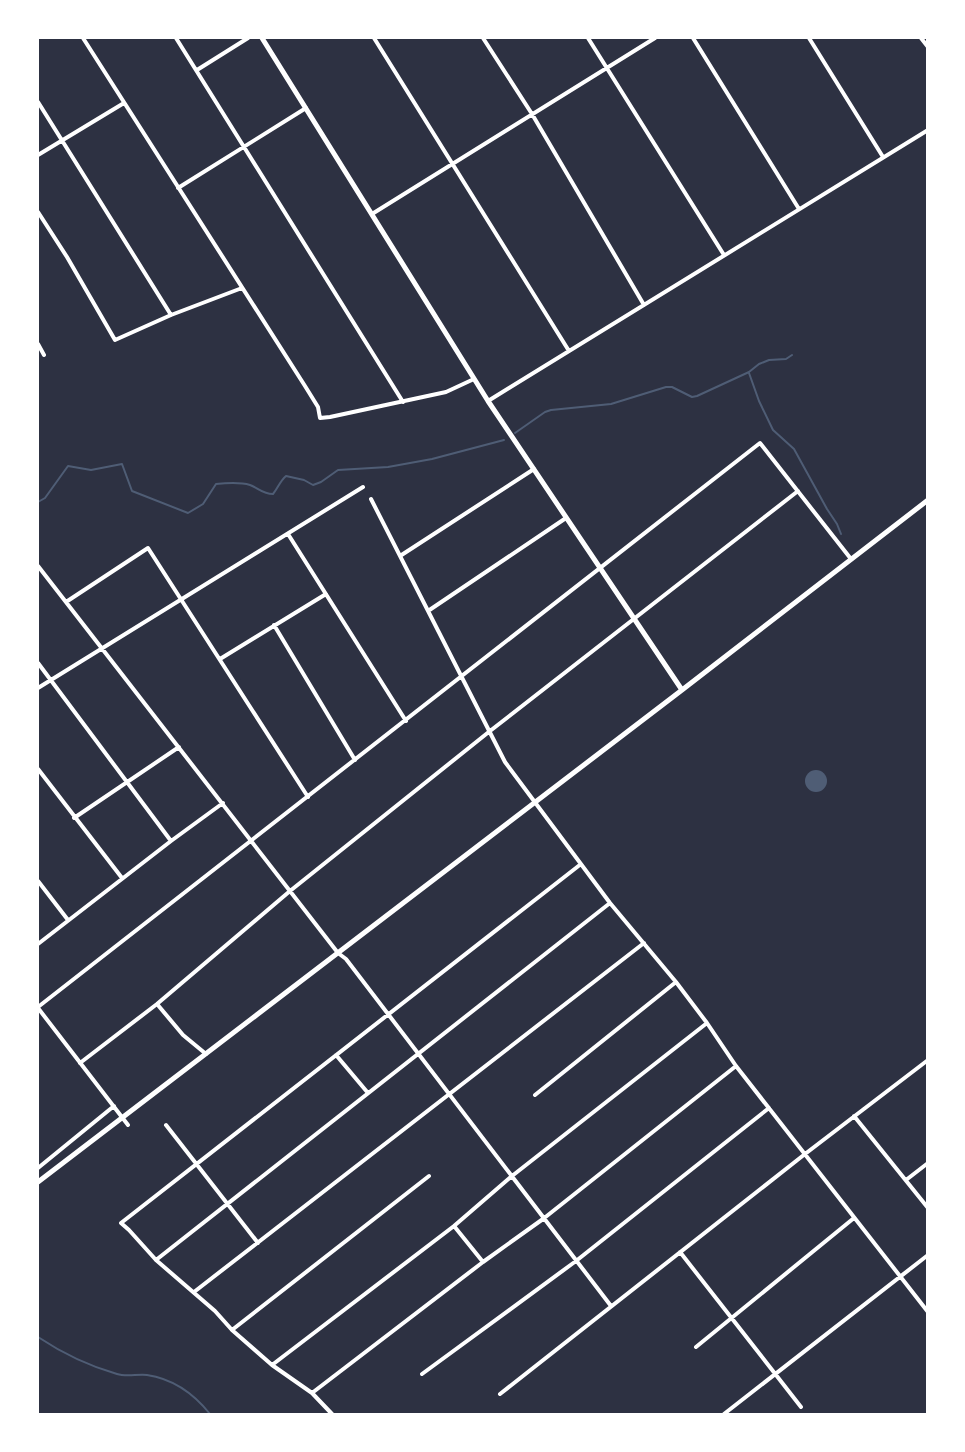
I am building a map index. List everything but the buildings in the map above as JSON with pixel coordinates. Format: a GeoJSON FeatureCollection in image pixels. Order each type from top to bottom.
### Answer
{"type":"FeatureCollection","features":[{"type":"Feature","properties":{"kind":"street"},"geometry":{"type":"LineString","coordinates":[[83,38],[318,407],[320,418],[446,392],[474,379]]}},
{"type":"Feature","properties":{"kind":"street"},"geometry":{"type":"LineString","coordinates":[[176,38],[403,402]]}},
{"type":"Feature","properties":{"kind":"street"},"geometry":{"type":"LineString","coordinates":[[196,70],[248,38]]}},
{"type":"Feature","properties":{"kind":"street"},"geometry":{"type":"LineString","coordinates":[[262,38],[488,401],[682,690]]}},
{"type":"Feature","properties":{"kind":"street"},"geometry":{"type":"LineString","coordinates":[[374,38],[569,351]]}},
{"type":"Feature","properties":{"kind":"street"},"geometry":{"type":"LineString","coordinates":[[483,38],[532,114],[644,304]]}},
{"type":"Feature","properties":{"kind":"street"},"geometry":{"type":"LineString","coordinates":[[588,38],[724,255]]}},
{"type":"Feature","properties":{"kind":"street"},"geometry":{"type":"LineString","coordinates":[[372,214],[655,38]]}},
{"type":"Feature","properties":{"kind":"street"},"geometry":{"type":"LineString","coordinates":[[692,38],[799,209]]}},
{"type":"Feature","properties":{"kind":"street"},"geometry":{"type":"LineString","coordinates":[[809,38],[883,158]]}},
{"type":"Feature","properties":{"kind":"street"},"geometry":{"type":"LineString","coordinates":[[921,38],[928,47]]}},
{"type":"Feature","properties":{"kind":"street"},"geometry":{"type":"LineString","coordinates":[[38,102],[171,315]]}},
{"type":"Feature","properties":{"kind":"street"},"geometry":{"type":"LineString","coordinates":[[38,155],[124,103]]}},
{"type":"Feature","properties":{"kind":"street"},"geometry":{"type":"LineString","coordinates":[[178,188],[306,108]]}},
{"type":"Feature","properties":{"kind":"street"},"geometry":{"type":"LineString","coordinates":[[488,401],[928,130]]}},
{"type":"Feature","properties":{"kind":"street"},"geometry":{"type":"LineString","coordinates":[[38,212],[67,257],[115,340],[171,315],[242,288]]}},
{"type":"Feature","properties":{"kind":"street"},"geometry":{"type":"LineString","coordinates":[[38,344],[44,354]]}},
{"type":"Feature","properties":{"kind":"street"},"geometry":{"type":"LineString","coordinates":[[128,1125],[38,1008],[251,841],[760,443],[851,559]]}},
{"type":"Feature","properties":{"kind":"street"},"geometry":{"type":"LineString","coordinates":[[400,556],[534,469]]}},
{"type":"Feature","properties":{"kind":"street"},"geometry":{"type":"LineString","coordinates":[[38,688],[363,488]]}},
{"type":"Feature","properties":{"kind":"street"},"geometry":{"type":"LineString","coordinates":[[80,1063],[157,1004],[290,891],[490,731],[798,491]]}},
{"type":"Feature","properties":{"kind":"street"},"geometry":{"type":"LineString","coordinates":[[371,499],[505,762],[610,903],[676,982],[736,1066],[928,1312]]}},
{"type":"Feature","properties":{"kind":"street"},"geometry":{"type":"LineString","coordinates":[[38,1182],[928,500]]}},
{"type":"Feature","properties":{"kind":"street"},"geometry":{"type":"LineString","coordinates":[[428,611],[566,518]]}},
{"type":"Feature","properties":{"kind":"street"},"geometry":{"type":"LineString","coordinates":[[288,534],[406,721]]}},
{"type":"Feature","properties":{"kind":"street"},"geometry":{"type":"LineString","coordinates":[[66,602],[148,548],[308,797]]}},
{"type":"Feature","properties":{"kind":"street"},"geometry":{"type":"LineString","coordinates":[[38,566],[338,953],[346,959],[512,1176],[543,1220],[611,1306]]}},
{"type":"Feature","properties":{"kind":"street"},"geometry":{"type":"LineString","coordinates":[[220,659],[326,594]]}},
{"type":"Feature","properties":{"kind":"street"},"geometry":{"type":"LineString","coordinates":[[274,625],[355,760]]}},
{"type":"Feature","properties":{"kind":"street"},"geometry":{"type":"LineString","coordinates":[[38,663],[170,841]]}},
{"type":"Feature","properties":{"kind":"street"},"geometry":{"type":"LineString","coordinates":[[74,818],[179,747]]}},
{"type":"Feature","properties":{"kind":"street"},"geometry":{"type":"LineString","coordinates":[[38,769],[122,878]]}},
{"type":"Feature","properties":{"kind":"street"},"geometry":{"type":"LineString","coordinates":[[38,944],[170,841],[223,803]]}},
{"type":"Feature","properties":{"kind":"street"},"geometry":{"type":"LineString","coordinates":[[332,1414],[312,1393],[272,1365],[232,1330],[216,1311],[156,1260],[129,1230],[121,1224],[581,864]]}},
{"type":"Feature","properties":{"kind":"street"},"geometry":{"type":"LineString","coordinates":[[38,881],[68,920]]}},
{"type":"Feature","properties":{"kind":"street"},"geometry":{"type":"LineString","coordinates":[[156,1260],[610,903]]}},
{"type":"Feature","properties":{"kind":"street"},"geometry":{"type":"LineString","coordinates":[[194,1292],[644,943]]}},
{"type":"Feature","properties":{"kind":"street"},"geometry":{"type":"LineString","coordinates":[[535,1095],[676,982]]}},
{"type":"Feature","properties":{"kind":"street"},"geometry":{"type":"LineString","coordinates":[[157,1004],[183,1035],[206,1054]]}},
{"type":"Feature","properties":{"kind":"street"},"geometry":{"type":"LineString","coordinates":[[272,1365],[454,1226],[512,1176],[707,1023]]}},
{"type":"Feature","properties":{"kind":"street"},"geometry":{"type":"LineString","coordinates":[[336,1055],[368,1093]]}},
{"type":"Feature","properties":{"kind":"street"},"geometry":{"type":"LineString","coordinates":[[500,1394],[805,1154],[928,1060]]}},
{"type":"Feature","properties":{"kind":"street"},"geometry":{"type":"LineString","coordinates":[[312,1393],[483,1262],[543,1220],[736,1066]]}},
{"type":"Feature","properties":{"kind":"street"},"geometry":{"type":"LineString","coordinates":[[38,1167],[114,1106]]}},
{"type":"Feature","properties":{"kind":"street"},"geometry":{"type":"LineString","coordinates":[[422,1374],[576,1261],[769,1108]]}},
{"type":"Feature","properties":{"kind":"street"},"geometry":{"type":"LineString","coordinates":[[854,1116],[928,1208]]}},
{"type":"Feature","properties":{"kind":"street"},"geometry":{"type":"LineString","coordinates":[[166,1125],[258,1243]]}},
{"type":"Feature","properties":{"kind":"street"},"geometry":{"type":"LineString","coordinates":[[906,1180],[928,1163]]}},
{"type":"Feature","properties":{"kind":"street"},"geometry":{"type":"LineString","coordinates":[[232,1330],[429,1176]]}},
{"type":"Feature","properties":{"kind":"street"},"geometry":{"type":"LineString","coordinates":[[696,1347],[854,1218]]}},
{"type":"Feature","properties":{"kind":"street"},"geometry":{"type":"LineString","coordinates":[[454,1226],[483,1262]]}},
{"type":"Feature","properties":{"kind":"street"},"geometry":{"type":"LineString","coordinates":[[680,1252],[801,1407]]}},
{"type":"Feature","properties":{"kind":"street"},"geometry":{"type":"LineString","coordinates":[[724,1414],[928,1255]]}},
{"type":"Feature","properties":{"kind":"water"},"geometry":{"type":"Polygon","coordinates":[[[816,770],[824,773],[827,781],[824,789],[816,792],[808,789],[805,781],[808,773],[816,770]]]}},
{"type":"Feature","properties":{"kind":"waterway"},"geometry":{"type":"LineString","coordinates":[[515,433],[545,412],[551,410],[611,404],[666,387],[672,387],[692,397],[697,396],[749,372],[759,364],[769,360],[786,359],[792,355]]}},
{"type":"Feature","properties":{"kind":"waterway"},"geometry":{"type":"LineString","coordinates":[[749,373],[759,401],[773,430],[794,449],[841,534]]}},
{"type":"Feature","properties":{"kind":"waterway"},"geometry":{"type":"LineString","coordinates":[[38,502],[45,498],[68,466],[91,470],[122,464],[132,491],[188,513],[203,504],[216,484],[246,484],[273,494],[286,476],[304,480],[313,485],[321,482],[338,470],[388,467],[432,459],[504,440]]}},
{"type":"Feature","properties":{"kind":"waterway"},"geometry":{"type":"LineString","coordinates":[[38,1337],[76,1358],[107,1371],[124,1375],[147,1375],[175,1384],[190,1394],[210,1414]]}}]}
